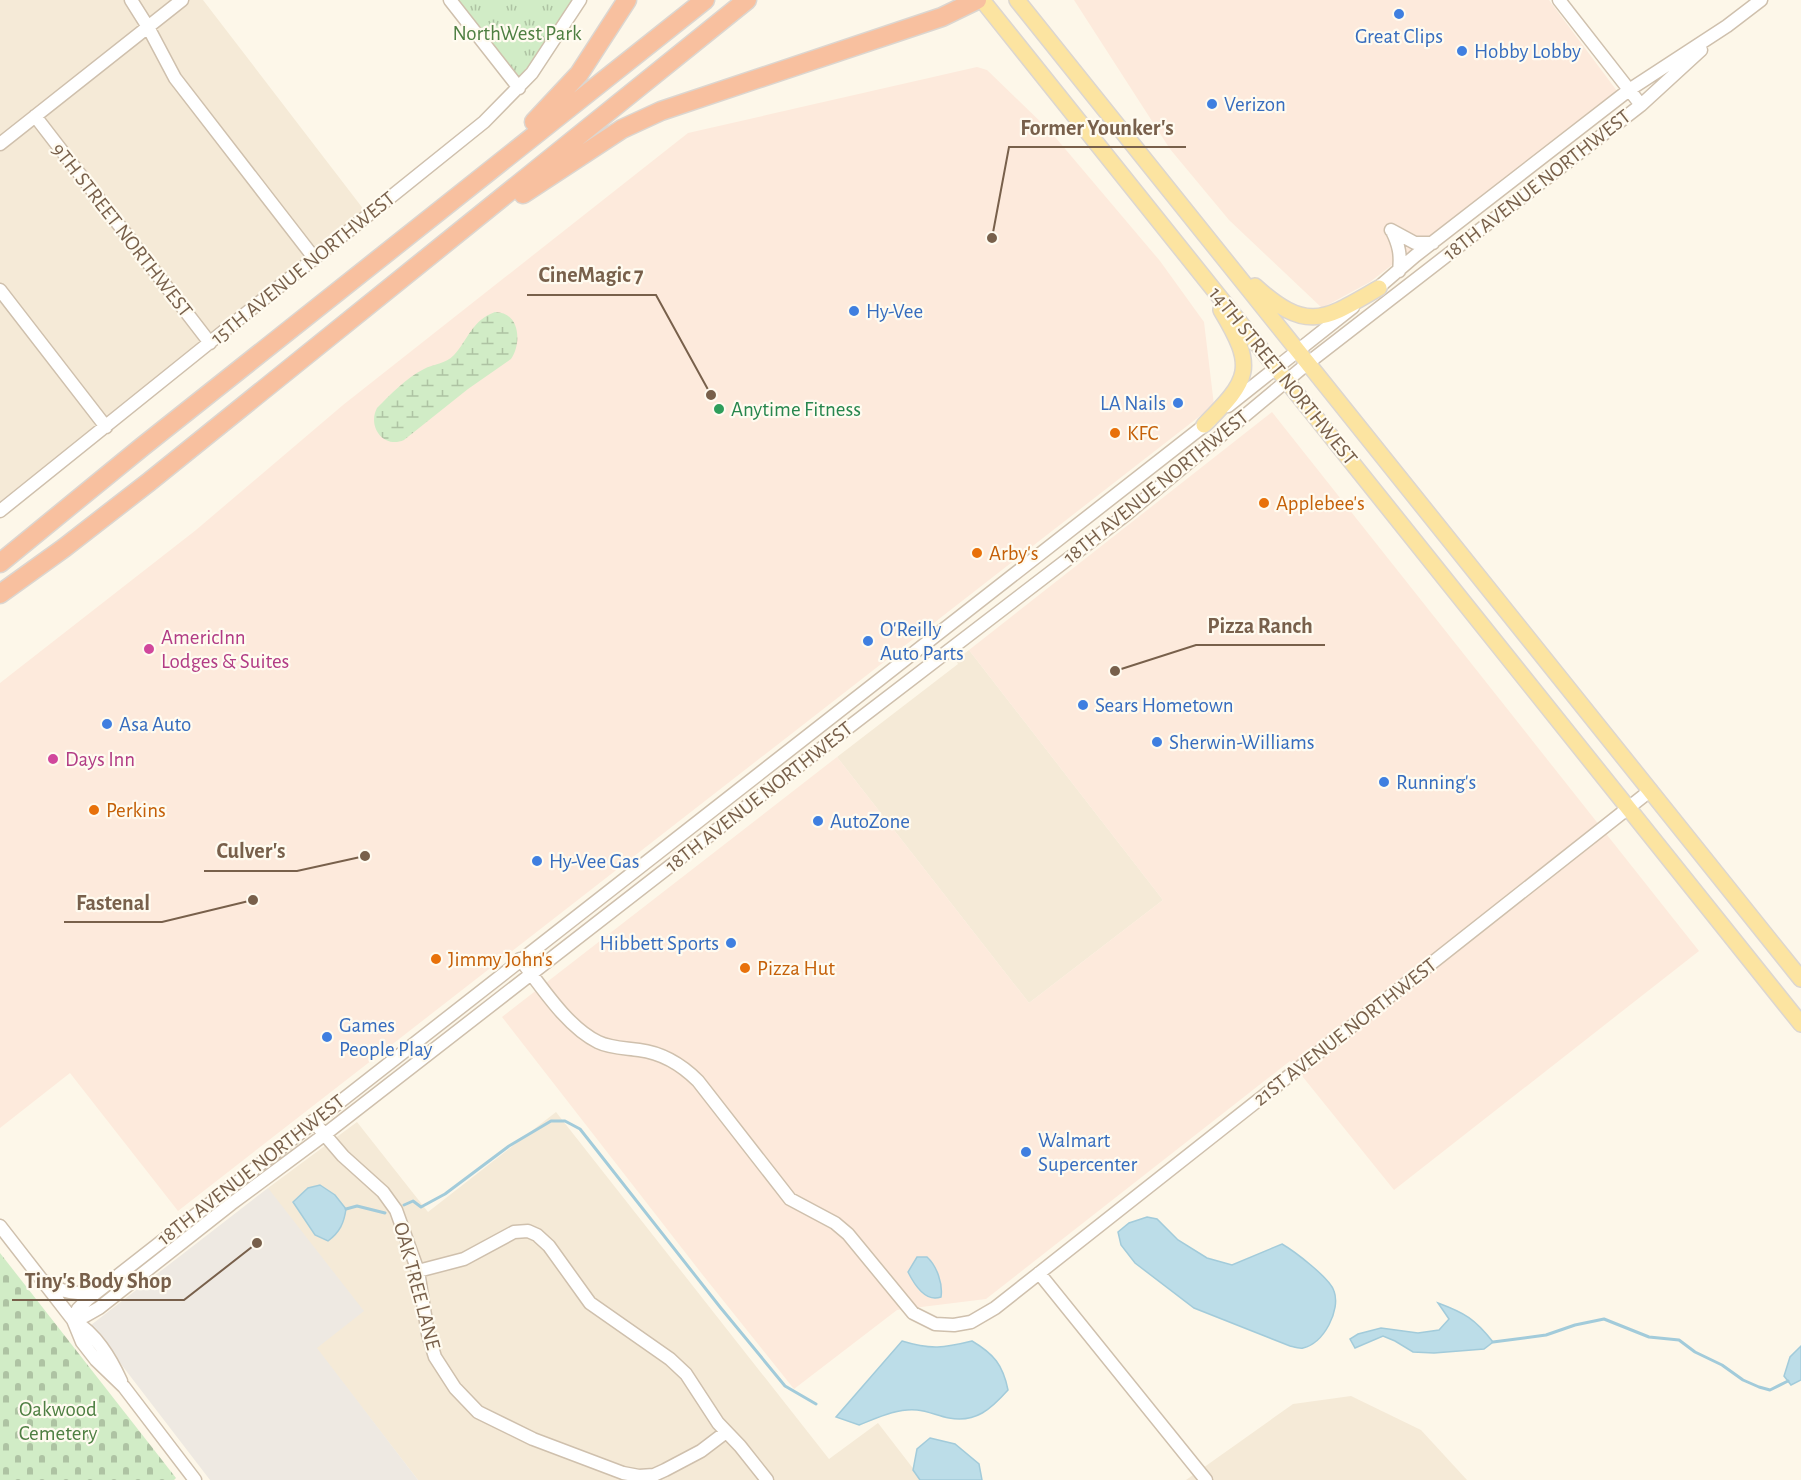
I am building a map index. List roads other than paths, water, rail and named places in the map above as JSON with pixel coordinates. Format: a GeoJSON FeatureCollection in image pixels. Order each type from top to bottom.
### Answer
{"type":"FeatureCollection","features":[{"type":"Feature","properties":{"kind":"highway"},"geometry":{"type":"LineString","coordinates":[[380,258],[551,106],[594,54],[627,0]]}},
{"type":"Feature","properties":{"kind":"highway"},"geometry":{"type":"LineString","coordinates":[[0,563],[705,0]]}},
{"type":"Feature","properties":{"kind":"highway"},"geometry":{"type":"LineString","coordinates":[[0,594],[149,482],[747,0]]}},
{"type":"Feature","properties":{"kind":"highway"},"geometry":{"type":"LineString","coordinates":[[398,281],[622,129],[679,104],[942,17],[977,0]]}},
{"type":"Feature","properties":{"kind":"highway"},"geometry":{"type":"LineString","coordinates":[[0,551],[66,509]]}},
{"type":"Feature","properties":{"kind":"highway"},"geometry":{"type":"LineString","coordinates":[[0,602],[64,548]]}},
{"type":"Feature","properties":{"kind":"main road","name":"14TH STREET NORTHWEST"},"geometry":{"type":"LineString","coordinates":[[982,0],[1801,1023]]}},
{"type":"Feature","properties":{"kind":"main road","name":"14TH STREET NORTHWEST"},"geometry":{"type":"LineString","coordinates":[[1017,0],[1801,979]]}},
{"type":"Feature","properties":{"kind":"main road"},"geometry":{"type":"LineString","coordinates":[[1204,233],[1257,288],[1278,305],[1300,316],[1316,318],[1331,315],[1379,288]]}},
{"type":"Feature","properties":{"kind":"main road"},"geometry":{"type":"LineString","coordinates":[[1182,250],[1222,312],[1243,352],[1244,368],[1240,383],[1231,398],[1204,425]]}},
{"type":"Feature","properties":{"kind":"street"},"geometry":{"type":"LineString","coordinates":[[131,0],[175,78],[315,259]]}},
{"type":"Feature","properties":{"kind":"street"},"geometry":{"type":"LineString","coordinates":[[0,144],[182,0]]}},
{"type":"Feature","properties":{"kind":"street"},"geometry":{"type":"LineString","coordinates":[[450,0],[519,88]]}},
{"type":"Feature","properties":{"kind":"street","name":"15TH AVENUE NORTHWEST"},"geometry":{"type":"LineString","coordinates":[[0,511],[475,130],[519,88],[542,60],[580,0]]}},
{"type":"Feature","properties":{"kind":"street"},"geometry":{"type":"LineString","coordinates":[[1559,0],[1641,105]]}},
{"type":"Feature","properties":{"kind":"street","name":"18TH AVENUE NORTHWEST"},"geometry":{"type":"LineString","coordinates":[[73,1320],[78,1309],[99,1290],[520,959],[838,713],[1276,366],[1379,288],[1399,271],[1418,247],[1433,243],[1629,90],[1727,26],[1761,0]]}},
{"type":"Feature","properties":{"kind":"street","name":"18TH AVENUE NORTHWEST"},"geometry":{"type":"LineString","coordinates":[[73,1320],[86,1316],[99,1308],[1128,513],[1308,363],[1641,105],[1727,26]]}},
{"type":"Feature","properties":{"kind":"street","name":"9TH STREET NORTHWEST"},"geometry":{"type":"LineString","coordinates":[[35,116],[210,343]]}},
{"type":"Feature","properties":{"kind":"street"},"geometry":{"type":"LineString","coordinates":[[1399,271],[1401,258],[1399,245],[1391,230],[1418,247],[1423,263],[1413,282]]}},
{"type":"Feature","properties":{"kind":"street"},"geometry":{"type":"LineString","coordinates":[[0,290],[106,427]]}},
{"type":"Feature","properties":{"kind":"street","name":"21ST AVENUE NORTHWEST"},"geometry":{"type":"LineString","coordinates":[[520,959],[566,1017],[582,1032],[599,1043],[652,1053],[681,1065],[698,1081],[790,1199],[835,1223],[848,1234],[906,1306],[921,1318],[947,1326],[971,1322],[995,1308],[1651,790]]}},
{"type":"Feature","properties":{"kind":"street","name":"OAK TREE LANE"},"geometry":{"type":"LineString","coordinates":[[313,1121],[343,1156],[391,1202],[403,1224],[418,1271],[428,1334],[435,1357],[470,1404],[496,1422],[623,1473],[639,1476],[665,1470],[701,1451],[726,1432]]}},
{"type":"Feature","properties":{"kind":"street"},"geometry":{"type":"LineString","coordinates":[[222,1194],[231,1204]]}},
{"type":"Feature","properties":{"kind":"street"},"geometry":{"type":"LineString","coordinates":[[0,1226],[73,1320],[92,1335],[106,1352],[124,1387]]}},
{"type":"Feature","properties":{"kind":"street"},"geometry":{"type":"LineString","coordinates":[[418,1271],[464,1259],[514,1232],[521,1230],[537,1235],[549,1246],[591,1303],[670,1359],[686,1374],[726,1432],[767,1480]]}},
{"type":"Feature","properties":{"kind":"street"},"geometry":{"type":"LineString","coordinates":[[1039,1274],[1206,1480]]}},
{"type":"Feature","properties":{"kind":"street"},"geometry":{"type":"LineString","coordinates":[[40,1279],[56,1288],[76,1294],[99,1290]]}},
{"type":"Feature","properties":{"kind":"street"},"geometry":{"type":"LineString","coordinates":[[92,1335],[92,1322],[99,1308]]}},
{"type":"Feature","properties":{"kind":"street"},"geometry":{"type":"LineString","coordinates":[[73,1320],[82,1342],[96,1360],[124,1387],[193,1479]]}},
{"type":"Feature","properties":{"kind":"water"},"geometry":{"type":"Polygon","coordinates":[[[320,1185],[335,1195],[346,1209],[341,1227],[328,1241],[315,1235],[293,1202],[308,1188],[320,1185]]]}},
{"type":"Feature","properties":{"kind":"water"},"geometry":{"type":"Polygon","coordinates":[[[1147,1217],[1157,1219],[1178,1240],[1207,1258],[1232,1265],[1282,1244],[1311,1265],[1326,1279],[1334,1291],[1335,1307],[1329,1325],[1318,1340],[1311,1345],[1299,1348],[1194,1308],[1135,1263],[1121,1245],[1118,1232],[1129,1223],[1147,1217]]]}},
{"type":"Feature","properties":{"kind":"water"},"geometry":{"type":"Polygon","coordinates":[[[917,1257],[927,1257],[934,1265],[940,1281],[941,1297],[925,1295],[913,1282],[908,1272],[917,1257]]]}},
{"type":"Feature","properties":{"kind":"water"},"geometry":{"type":"Polygon","coordinates":[[[1438,1303],[1469,1318],[1493,1342],[1484,1349],[1434,1353],[1413,1352],[1383,1336],[1355,1348],[1350,1339],[1358,1334],[1381,1328],[1418,1333],[1439,1330],[1449,1319],[1438,1303]]]}},
{"type":"Feature","properties":{"kind":"water"},"geometry":{"type":"Polygon","coordinates":[[[902,1341],[937,1347],[972,1341],[996,1361],[1008,1390],[989,1409],[967,1418],[949,1418],[910,1410],[887,1414],[859,1425],[836,1417],[902,1341]]]}},
{"type":"Feature","properties":{"kind":"water"},"geometry":{"type":"Polygon","coordinates":[[[1801,1346],[1801,1380],[1791,1385],[1784,1376],[1790,1357],[1801,1346]]]}},
{"type":"Feature","properties":{"kind":"water"},"geometry":{"type":"Polygon","coordinates":[[[930,1438],[955,1444],[979,1464],[982,1480],[920,1480],[913,1470],[917,1449],[930,1438]]]}},
{"type":"Feature","properties":{"kind":"waterway"},"geometry":{"type":"LineString","coordinates":[[404,1205],[413,1201],[421,1207],[445,1194],[509,1146],[551,1121],[565,1121],[580,1129],[785,1386],[816,1404]]}},
{"type":"Feature","properties":{"kind":"waterway"},"geometry":{"type":"LineString","coordinates":[[346,1209],[357,1206],[385,1213]]}},
{"type":"Feature","properties":{"kind":"waterway"},"geometry":{"type":"LineString","coordinates":[[1493,1342],[1546,1335],[1575,1325],[1604,1319],[1649,1337],[1679,1340],[1695,1352],[1759,1387],[1770,1390],[1788,1381]]}},
{"type":"Feature","properties":{"kind":"place","name":"Great Clips"},"geometry":{"type":"Point","coordinates":[1399,14]}},
{"type":"Feature","properties":{"kind":"place","name":"Hobby Lobby"},"geometry":{"type":"Point","coordinates":[1462,51]}},
{"type":"Feature","properties":{"kind":"place","name":"Verizon"},"geometry":{"type":"Point","coordinates":[1212,104]}},
{"type":"Feature","properties":{"kind":"place","name":"Former Younker's"},"geometry":{"type":"Point","coordinates":[992,238]}},
{"type":"Feature","properties":{"kind":"place","name":"Hy-Vee"},"geometry":{"type":"Point","coordinates":[854,311]}},
{"type":"Feature","properties":{"kind":"place","name":"CineMagic 7"},"geometry":{"type":"Point","coordinates":[711,395]}},
{"type":"Feature","properties":{"kind":"place","name":"LA Nails"},"geometry":{"type":"Point","coordinates":[1178,403]}},
{"type":"Feature","properties":{"kind":"place","name":"Anytime Fitness"},"geometry":{"type":"Point","coordinates":[719,409]}},
{"type":"Feature","properties":{"kind":"place","name":"KFC"},"geometry":{"type":"Point","coordinates":[1115,433]}},
{"type":"Feature","properties":{"kind":"place","name":"Applebee's"},"geometry":{"type":"Point","coordinates":[1264,503]}},
{"type":"Feature","properties":{"kind":"place","name":"Arby's"},"geometry":{"type":"Point","coordinates":[977,553]}},
{"type":"Feature","properties":{"kind":"place","name":"O'Reilly Auto Parts"},"geometry":{"type":"Point","coordinates":[868,641]}},
{"type":"Feature","properties":{"kind":"place","name":"AmericInn Lodges & Suites"},"geometry":{"type":"Point","coordinates":[149,649]}},
{"type":"Feature","properties":{"kind":"place","name":"Pizza Ranch"},"geometry":{"type":"Point","coordinates":[1115,671]}},
{"type":"Feature","properties":{"kind":"place","name":"Sears Hometown"},"geometry":{"type":"Point","coordinates":[1083,705]}},
{"type":"Feature","properties":{"kind":"place","name":"Asa Auto"},"geometry":{"type":"Point","coordinates":[107,724]}},
{"type":"Feature","properties":{"kind":"place","name":"Sherwin-Williams"},"geometry":{"type":"Point","coordinates":[1157,742]}},
{"type":"Feature","properties":{"kind":"place","name":"Days Inn"},"geometry":{"type":"Point","coordinates":[53,759]}},
{"type":"Feature","properties":{"kind":"place","name":"Running's"},"geometry":{"type":"Point","coordinates":[1384,782]}},
{"type":"Feature","properties":{"kind":"place","name":"Perkins"},"geometry":{"type":"Point","coordinates":[94,810]}},
{"type":"Feature","properties":{"kind":"place","name":"AutoZone"},"geometry":{"type":"Point","coordinates":[818,821]}},
{"type":"Feature","properties":{"kind":"place","name":"Culver's"},"geometry":{"type":"Point","coordinates":[365,856]}},
{"type":"Feature","properties":{"kind":"place","name":"Hy-Vee Gas"},"geometry":{"type":"Point","coordinates":[537,861]}},
{"type":"Feature","properties":{"kind":"place","name":"Fastenal"},"geometry":{"type":"Point","coordinates":[253,900]}},
{"type":"Feature","properties":{"kind":"place","name":"Hibbett Sports"},"geometry":{"type":"Point","coordinates":[731,943]}},
{"type":"Feature","properties":{"kind":"place","name":"Jimmy John's"},"geometry":{"type":"Point","coordinates":[436,959]}},
{"type":"Feature","properties":{"kind":"place","name":"Pizza Hut"},"geometry":{"type":"Point","coordinates":[745,968]}},
{"type":"Feature","properties":{"kind":"place","name":"Games People Play"},"geometry":{"type":"Point","coordinates":[327,1037]}},
{"type":"Feature","properties":{"kind":"place","name":"Walmart Supercenter"},"geometry":{"type":"Point","coordinates":[1026,1152]}},
{"type":"Feature","properties":{"kind":"place","name":"Tiny's Body Shop"},"geometry":{"type":"Point","coordinates":[257,1243]}},
{"type":"Feature","properties":{"kind":"park label","name":"NorthWest Park"},"geometry":{"type":"Point","coordinates":[517,33]}},
{"type":"Feature","properties":{"kind":"park label","name":"Oakwood Cemetery"},"geometry":{"type":"Point","coordinates":[58,1421]}}]}
